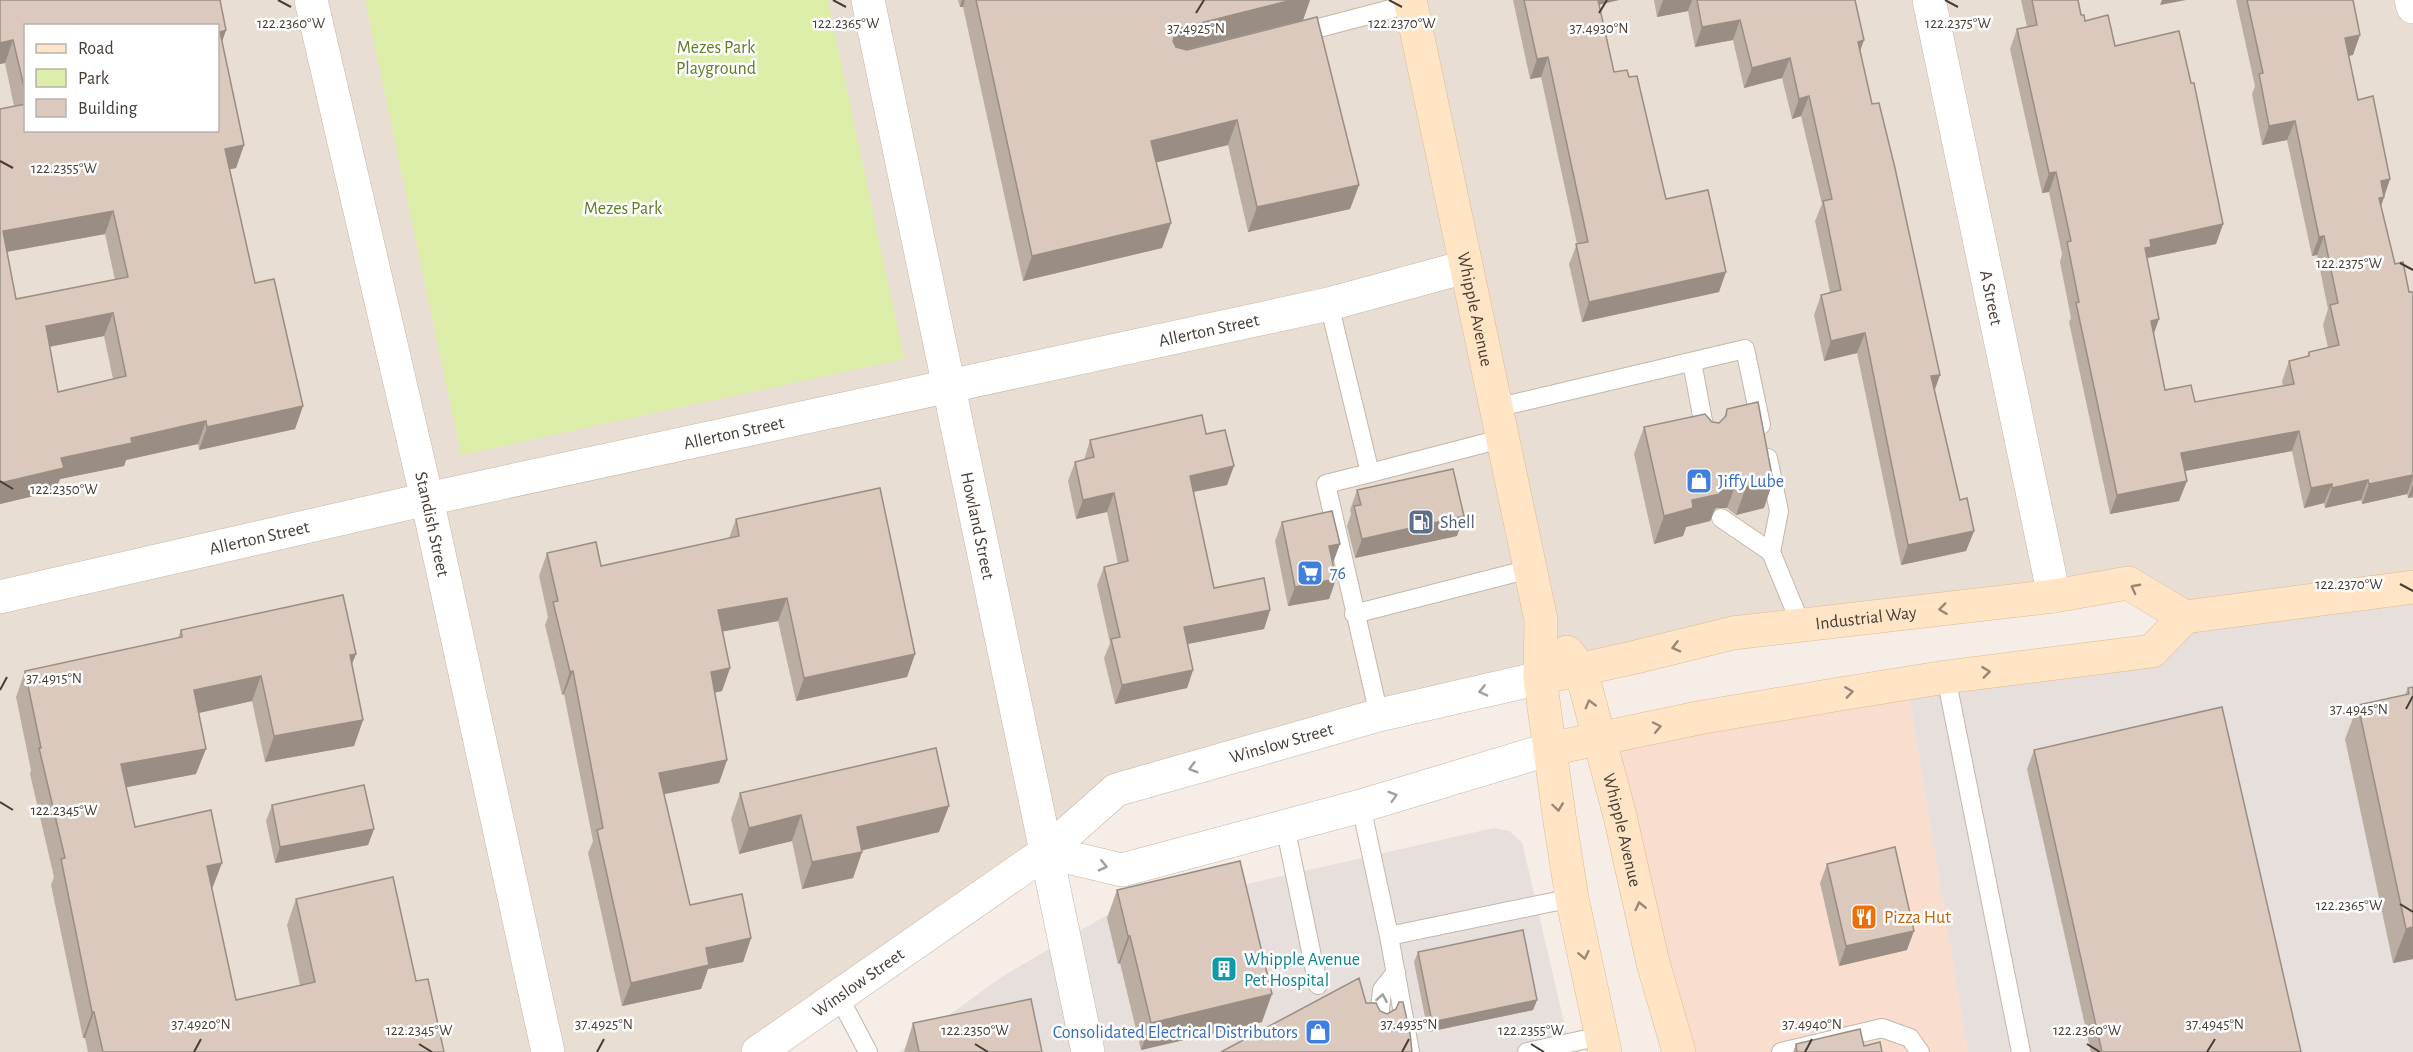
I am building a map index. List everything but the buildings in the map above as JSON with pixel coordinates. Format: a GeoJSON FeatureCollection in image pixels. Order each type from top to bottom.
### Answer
{"type":"FeatureCollection","features":[{"type":"Feature","properties":{"kind":"main road","name":"Whipple Avenue"},"geometry":{"type":"LineString","coordinates":[[1410,2],[1541,620],[1540,678],[1550,749],[1572,898],[1603,1044]]}},
{"type":"Feature","properties":{"kind":"main road","name":"Industrial Way"},"geometry":{"type":"LineString","coordinates":[[1540,678],[1733,633],[2054,596],[2128,583],[2185,617]]}},
{"type":"Feature","properties":{"kind":"main road"},"geometry":{"type":"LineString","coordinates":[[1550,749],[1704,717],[1947,677],[2152,651],[2185,617],[2413,587]]}},
{"type":"Feature","properties":{"kind":"main road","name":"Whipple Avenue"},"geometry":{"type":"LineString","coordinates":[[1541,620],[1581,670],[1623,829],[1653,963],[1679,1052]]}},
{"type":"Feature","properties":{"kind":"street","name":"Standish Street"},"geometry":{"type":"LineString","coordinates":[[311,0],[427,499],[548,1052]]}},
{"type":"Feature","properties":{"kind":"street","name":"Howland Street"},"geometry":{"type":"LineString","coordinates":[[868,0],[1088,1052]]}},
{"type":"Feature","properties":{"kind":"street","name":"A Street"},"geometry":{"type":"LineString","coordinates":[[1929,0],[2054,596]]}},
{"type":"Feature","properties":{"kind":"street"},"geometry":{"type":"LineString","coordinates":[[2411,0],[2413,7]]}},
{"type":"Feature","properties":{"kind":"street","name":"Allerton Street"},"geometry":{"type":"LineString","coordinates":[[0,597],[427,499],[1329,304],[1465,267]]}},
{"type":"Feature","properties":{"kind":"street","name":"Winslow Street"},"geometry":{"type":"LineString","coordinates":[[762,1051],[1046,852],[1116,790],[1378,715],[1540,678]]}},
{"type":"Feature","properties":{"kind":"street"},"geometry":{"type":"LineString","coordinates":[[1046,852],[1122,870],[1361,806],[1550,749]]}},
{"type":"Feature","properties":{"kind":"lane"},"geometry":{"type":"LineString","coordinates":[[1278,38],[1410,2]]}},
{"type":"Feature","properties":{"kind":"lane"},"geometry":{"type":"LineString","coordinates":[[1329,304],[1370,473]]}},
{"type":"Feature","properties":{"kind":"lane"},"geometry":{"type":"LineString","coordinates":[[1378,715],[1326,484],[1370,473],[1498,424],[1692,362],[1745,349],[1779,511],[1771,552],[1801,625]]}},
{"type":"Feature","properties":{"kind":"lane"},"geometry":{"type":"LineString","coordinates":[[1692,362],[1706,439]]}},
{"type":"Feature","properties":{"kind":"lane"},"geometry":{"type":"LineString","coordinates":[[1721,518],[1771,552]]}},
{"type":"Feature","properties":{"kind":"lane"},"geometry":{"type":"LineString","coordinates":[[1354,614],[1530,569]]}},
{"type":"Feature","properties":{"kind":"lane"},"geometry":{"type":"LineString","coordinates":[[1947,677],[2021,1052]]}},
{"type":"Feature","properties":{"kind":"lane"},"geometry":{"type":"LineString","coordinates":[[1361,806],[1389,936],[1410,1052]]}},
{"type":"Feature","properties":{"kind":"lane"},"geometry":{"type":"LineString","coordinates":[[1285,826],[1318,985]]}},
{"type":"Feature","properties":{"kind":"lane"},"geometry":{"type":"LineString","coordinates":[[1389,936],[1572,898]]}},
{"type":"Feature","properties":{"kind":"lane"},"geometry":{"type":"LineString","coordinates":[[1378,1028],[1382,990],[1396,972]]}},
{"type":"Feature","properties":{"kind":"lane"},"geometry":{"type":"LineString","coordinates":[[838,997],[868,1052]]}},
{"type":"Feature","properties":{"kind":"lane"},"geometry":{"type":"LineString","coordinates":[[1781,1052],[1882,1028],[1910,1038],[1920,1052]]}},
{"type":"Feature","properties":{"kind":"lane"},"geometry":{"type":"LineString","coordinates":[[1527,1052],[1603,1044]]}},
{"type":"Feature","properties":{"kind":"shaded area"},"geometry":{"type":"Polygon","coordinates":[[[0,0],[2413,0],[2413,587],[2185,617],[2128,583],[1733,633],[1116,790],[758,1052],[0,1052],[0,0]]]}},
{"type":"Feature","properties":{"kind":"shaded area"},"geometry":{"type":"Polygon","coordinates":[[[2413,587],[2413,1052],[1968,1052],[1907,684],[2152,652],[2185,617],[2413,587]]]}},
{"type":"Feature","properties":{"kind":"shaded area"},"geometry":{"type":"Polygon","coordinates":[[[1907,684],[1968,1052],[1679,1052],[1599,738],[1907,684]]]}},
{"type":"Feature","properties":{"kind":"shaded area"},"geometry":{"type":"Polygon","coordinates":[[[1494,828],[1509,831],[1522,842],[1571,1052],[899,1052],[1000,978],[1105,916],[1494,828]]]}},
{"type":"Feature","properties":{"kind":"green space","name":"Mezes Park"},"geometry":{"type":"Polygon","coordinates":[[[365,0],[828,0],[904,359],[461,455],[365,0]]]}},
{"type":"Feature","properties":{"kind":"place","name":"Jiffy Lube"},"geometry":{"type":"Point","coordinates":[1699,481]}},
{"type":"Feature","properties":{"kind":"place","name":"Shell"},"geometry":{"type":"Point","coordinates":[1421,522]}},
{"type":"Feature","properties":{"kind":"place","name":"76"},"geometry":{"type":"Point","coordinates":[1310,573]}},
{"type":"Feature","properties":{"kind":"place","name":"Pizza Hut"},"geometry":{"type":"Point","coordinates":[1864,917]}},
{"type":"Feature","properties":{"kind":"place","name":"Whipple Avenue Pet Hospital"},"geometry":{"type":"Point","coordinates":[1224,969]}},
{"type":"Feature","properties":{"kind":"place","name":"Consolidated Electrical Distributors"},"geometry":{"type":"Point","coordinates":[1318,1032]}},
{"type":"Feature","properties":{"kind":"park label","name":"Mezes Park Playground"},"geometry":{"type":"Point","coordinates":[716,57]}}]}
